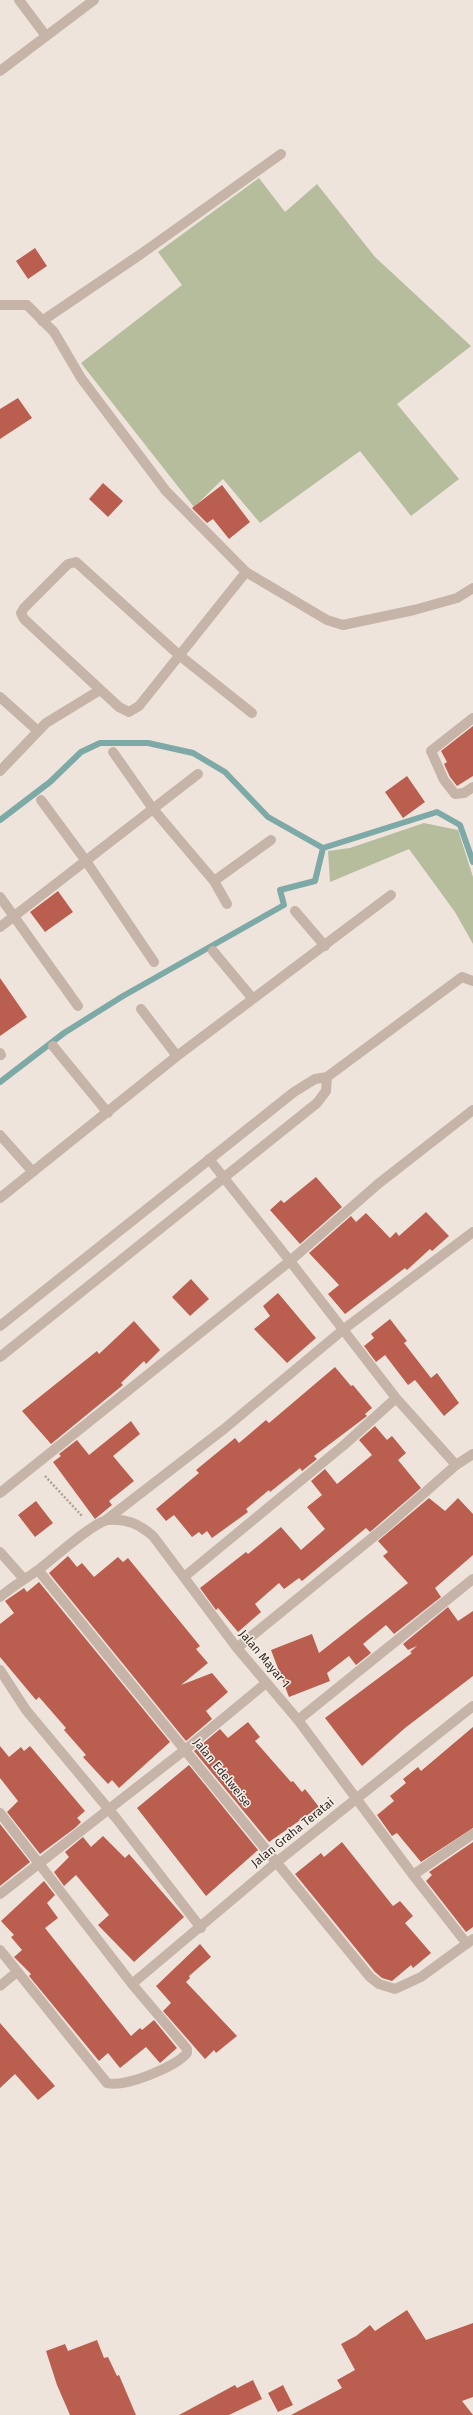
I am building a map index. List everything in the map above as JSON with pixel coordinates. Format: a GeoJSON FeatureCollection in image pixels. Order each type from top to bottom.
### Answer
{"type":"FeatureCollection","features":[{"type":"Feature","properties":{"kind":"street"},"geometry":{"type":"LineString","coordinates":[[19,0],[46,36]]}},
{"type":"Feature","properties":{"kind":"street"},"geometry":{"type":"LineString","coordinates":[[0,71],[94,0]]}},
{"type":"Feature","properties":{"kind":"street"},"geometry":{"type":"LineString","coordinates":[[42,321],[141,254],[281,154]]}},
{"type":"Feature","properties":{"kind":"street"},"geometry":{"type":"LineString","coordinates":[[0,305],[27,305],[54,332],[81,378],[166,491],[246,572],[327,620],[342,625],[414,610],[457,598],[473,588]]}},
{"type":"Feature","properties":{"kind":"street"},"geometry":{"type":"LineString","coordinates":[[246,572],[179,655],[139,706],[129,712],[119,707],[100,690],[24,619],[21,613],[24,608],[72,562],[76,562],[179,655],[252,713]]}},
{"type":"Feature","properties":{"kind":"street"},"geometry":{"type":"LineString","coordinates":[[0,771],[46,722],[100,690]]}},
{"type":"Feature","properties":{"kind":"street"},"geometry":{"type":"LineString","coordinates":[[0,697],[38,731]]}},
{"type":"Feature","properties":{"kind":"street"},"geometry":{"type":"LineString","coordinates":[[473,718],[431,751],[444,780],[455,794],[464,793],[473,787]]}},
{"type":"Feature","properties":{"kind":"street"},"geometry":{"type":"LineString","coordinates":[[113,752],[153,808],[214,881],[227,904]]}},
{"type":"Feature","properties":{"kind":"street"},"geometry":{"type":"LineString","coordinates":[[0,927],[198,774]]}},
{"type":"Feature","properties":{"kind":"street"},"geometry":{"type":"LineString","coordinates":[[41,800],[86,861],[154,962]]}},
{"type":"Feature","properties":{"kind":"street"},"geometry":{"type":"LineString","coordinates":[[214,881],[271,840]]}},
{"type":"Feature","properties":{"kind":"street"},"geometry":{"type":"LineString","coordinates":[[0,1198],[177,1056],[391,896]]}},
{"type":"Feature","properties":{"kind":"street"},"geometry":{"type":"LineString","coordinates":[[0,897],[78,1006]]}},
{"type":"Feature","properties":{"kind":"street"},"geometry":{"type":"LineString","coordinates":[[295,911],[325,946]]}},
{"type":"Feature","properties":{"kind":"street"},"geometry":{"type":"LineString","coordinates":[[213,951],[254,999]]}},
{"type":"Feature","properties":{"kind":"street"},"geometry":{"type":"LineString","coordinates":[[0,1326],[294,1092],[315,1079],[327,1076],[462,977],[473,981]]}},
{"type":"Feature","properties":{"kind":"street"},"geometry":{"type":"LineString","coordinates":[[141,1009],[177,1056]]}},
{"type":"Feature","properties":{"kind":"street"},"geometry":{"type":"LineString","coordinates":[[53,1046],[108,1112]]}},
{"type":"Feature","properties":{"kind":"street"},"geometry":{"type":"LineString","coordinates":[[0,1357],[317,1103],[326,1091],[327,1076]]}},
{"type":"Feature","properties":{"kind":"street"},"geometry":{"type":"LineString","coordinates":[[0,1493],[290,1261],[378,1184],[473,1110]]}},
{"type":"Feature","properties":{"kind":"street"},"geometry":{"type":"LineString","coordinates":[[0,1135],[32,1172]]}},
{"type":"Feature","properties":{"kind":"street"},"geometry":{"type":"LineString","coordinates":[[210,1158],[396,1398],[456,1466]]}},
{"type":"Feature","properties":{"kind":"street"},"geometry":{"type":"LineString","coordinates":[[0,1596],[38,1570],[70,1543],[106,1520],[224,1429],[344,1329],[473,1232]]}},
{"type":"Feature","properties":{"kind":"street"},"geometry":{"type":"LineString","coordinates":[[184,1577],[344,1445],[396,1398]]}},
{"type":"Feature","properties":{"kind":"street"},"geometry":{"type":"LineString","coordinates":[[237,1648],[456,1466],[473,1454]]}},
{"type":"Feature","properties":{"kind":"street","name":"Jalan Mayar 1"},"geometry":{"type":"LineString","coordinates":[[106,1520],[130,1521],[143,1528],[152,1536],[237,1648],[298,1720],[358,1797],[413,1875],[470,1941]]}},
{"type":"Feature","properties":{"kind":"street"},"geometry":{"type":"LineString","coordinates":[[0,1552],[24,1579]]}},
{"type":"Feature","properties":{"kind":"street","name":"Jalan Edelweise"},"geometry":{"type":"LineString","coordinates":[[38,1570],[278,1861],[370,1977],[389,1988],[395,1989],[421,1977],[470,1941]]}},
{"type":"Feature","properties":{"kind":"street"},"geometry":{"type":"LineString","coordinates":[[298,1720],[473,1579]]}},
{"type":"Feature","properties":{"kind":"street"},"geometry":{"type":"LineString","coordinates":[[0,1670],[26,1710],[201,1928]]}},
{"type":"Feature","properties":{"kind":"street"},"geometry":{"type":"LineString","coordinates":[[0,1894],[107,1809],[186,1749],[266,1683]]}},
{"type":"Feature","properties":{"kind":"street","name":"Jalan Graha Teratai"},"geometry":{"type":"LineString","coordinates":[[132,1984],[201,1928],[278,1861],[473,1706]]}},
{"type":"Feature","properties":{"kind":"street"},"geometry":{"type":"LineString","coordinates":[[0,1813],[132,1984],[187,2049],[187,2054],[183,2058],[154,2073],[115,2086],[103,2080],[0,1950]]}},
{"type":"Feature","properties":{"kind":"street"},"geometry":{"type":"LineString","coordinates":[[413,1875],[473,1834]]}},
{"type":"Feature","properties":{"kind":"street"},"geometry":{"type":"LineString","coordinates":[[0,1986],[17,1972]]}},
{"type":"Feature","properties":{"kind":"path"},"geometry":{"type":"LineString","coordinates":[[35,1465],[94,1528]]}},
{"type":"Feature","properties":{"kind":"green space"},"geometry":{"type":"Polygon","coordinates":[[[259,178],[285,212],[317,184],[375,257],[471,346],[397,404],[459,479],[411,516],[360,451],[260,523],[223,479],[194,507],[81,363],[182,285],[158,252],[259,178]]]}},
{"type":"Feature","properties":{"kind":"green space"},"geometry":{"type":"Polygon","coordinates":[[[424,823],[458,830],[473,877],[473,944],[455,912],[409,849],[330,882],[328,851],[350,848],[424,823]]]}},
{"type":"Feature","properties":{"kind":"building"},"geometry":{"type":"Polygon","coordinates":[[[35,248],[47,266],[28,279],[16,261],[35,248]]]}},
{"type":"Feature","properties":{"kind":"building"},"geometry":{"type":"Polygon","coordinates":[[[18,398],[32,418],[0,439],[0,409],[18,398]]]}},
{"type":"Feature","properties":{"kind":"building"},"geometry":{"type":"Polygon","coordinates":[[[103,483],[123,501],[108,517],[89,499],[103,483]]]}},
{"type":"Feature","properties":{"kind":"building"},"geometry":{"type":"Polygon","coordinates":[[[222,485],[250,522],[229,539],[213,519],[207,523],[192,508],[222,485]]]}},
{"type":"Feature","properties":{"kind":"building"},"geometry":{"type":"Polygon","coordinates":[[[473,726],[473,776],[457,786],[450,777],[444,764],[447,762],[441,751],[473,726]]]}},
{"type":"Feature","properties":{"kind":"building"},"geometry":{"type":"Polygon","coordinates":[[[407,776],[425,802],[403,818],[385,792],[407,776]]]}},
{"type":"Feature","properties":{"kind":"building"},"geometry":{"type":"Polygon","coordinates":[[[58,891],[73,912],[45,932],[30,912],[58,891]]]}},
{"type":"Feature","properties":{"kind":"building"},"geometry":{"type":"Polygon","coordinates":[[[0,978],[27,1017],[0,1036],[0,978]]]}},
{"type":"Feature","properties":{"kind":"building"},"geometry":{"type":"Polygon","coordinates":[[[316,1177],[342,1207],[300,1244],[270,1210],[281,1200],[284,1203],[316,1177]]]}},
{"type":"Feature","properties":{"kind":"building"},"geometry":{"type":"Polygon","coordinates":[[[426,1212],[449,1236],[432,1251],[430,1249],[407,1270],[405,1268],[345,1314],[328,1294],[339,1285],[309,1253],[351,1216],[356,1222],[366,1213],[390,1238],[396,1232],[399,1236],[426,1212]]]}},
{"type":"Feature","properties":{"kind":"building"},"geometry":{"type":"Polygon","coordinates":[[[191,1279],[209,1299],[190,1316],[172,1297],[191,1279]]]}},
{"type":"Feature","properties":{"kind":"building"},"geometry":{"type":"Polygon","coordinates":[[[278,1293],[316,1338],[287,1363],[254,1329],[270,1316],[263,1306],[278,1293]]]}},
{"type":"Feature","properties":{"kind":"building"},"geometry":{"type":"Polygon","coordinates":[[[390,1319],[407,1341],[404,1343],[431,1378],[437,1373],[459,1403],[444,1416],[415,1380],[408,1385],[385,1355],[376,1362],[364,1346],[374,1338],[371,1334],[390,1319]]]}},
{"type":"Feature","properties":{"kind":"building"},"geometry":{"type":"Polygon","coordinates":[[[134,1321],[160,1350],[146,1364],[144,1361],[121,1383],[123,1385],[51,1444],[22,1411],[97,1351],[99,1354],[134,1321]]]}},
{"type":"Feature","properties":{"kind":"building"},"geometry":{"type":"Polygon","coordinates":[[[335,1367],[351,1386],[353,1385],[372,1408],[365,1414],[367,1416],[314,1456],[317,1459],[302,1471],[300,1468],[270,1492],[269,1490],[246,1509],[248,1512],[212,1538],[207,1531],[202,1535],[199,1532],[192,1537],[174,1515],[166,1521],[156,1509],[199,1473],[196,1470],[235,1438],[239,1443],[266,1420],[269,1423],[335,1367]]]}},
{"type":"Feature","properties":{"kind":"building"},"geometry":{"type":"Polygon","coordinates":[[[131,1421],[140,1434],[113,1456],[134,1481],[109,1501],[112,1505],[95,1519],[53,1462],[61,1456],[59,1454],[77,1440],[89,1455],[131,1421]]]}},
{"type":"Feature","properties":{"kind":"building"},"geometry":{"type":"Polygon","coordinates":[[[375,1426],[387,1440],[392,1436],[406,1453],[398,1460],[421,1488],[370,1532],[366,1528],[302,1581],[299,1578],[284,1589],[279,1583],[255,1604],[261,1612],[238,1632],[218,1608],[216,1610],[200,1588],[246,1552],[248,1554],[281,1527],[301,1550],[325,1529],[307,1507],[322,1495],[311,1481],[325,1469],[337,1484],[372,1455],[359,1440],[375,1426]]]}},
{"type":"Feature","properties":{"kind":"building"},"geometry":{"type":"Polygon","coordinates":[[[429,1498],[445,1511],[458,1498],[473,1514],[473,1555],[435,1588],[441,1597],[394,1634],[386,1625],[363,1644],[371,1653],[356,1665],[349,1656],[327,1673],[330,1681],[289,1697],[271,1650],[312,1634],[319,1653],[408,1583],[383,1556],[388,1552],[378,1541],[429,1498]]]}},
{"type":"Feature","properties":{"kind":"building"},"geometry":{"type":"Polygon","coordinates":[[[36,1501],[53,1523],[35,1537],[18,1515],[36,1501]]]}},
{"type":"Feature","properties":{"kind":"building"},"geometry":{"type":"Polygon","coordinates":[[[68,1556],[77,1567],[82,1563],[94,1577],[118,1557],[123,1562],[128,1558],[200,1646],[196,1649],[208,1663],[181,1685],[212,1673],[228,1692],[206,1711],[212,1719],[186,1741],[49,1573],[68,1556]]]}},
{"type":"Feature","properties":{"kind":"building"},"geometry":{"type":"Polygon","coordinates":[[[39,1582],[170,1742],[119,1788],[112,1780],[108,1784],[83,1757],[86,1755],[64,1730],[66,1728],[39,1697],[36,1700],[0,1657],[0,1624],[14,1613],[5,1601],[24,1588],[27,1592],[39,1582]]]}},
{"type":"Feature","properties":{"kind":"building"},"geometry":{"type":"Polygon","coordinates":[[[448,1607],[458,1621],[473,1611],[473,1676],[405,1728],[362,1766],[325,1718],[412,1653],[410,1652],[417,1646],[408,1650],[403,1644],[448,1607]]]}},
{"type":"Feature","properties":{"kind":"building"},"geometry":{"type":"Polygon","coordinates":[[[248,1722],[260,1737],[255,1741],[291,1782],[293,1781],[302,1792],[305,1789],[319,1807],[269,1842],[194,1751],[220,1729],[228,1738],[248,1722]]]}},
{"type":"Feature","properties":{"kind":"building"},"geometry":{"type":"Polygon","coordinates":[[[473,1727],[473,1828],[421,1862],[397,1833],[392,1836],[377,1815],[394,1801],[390,1796],[406,1783],[403,1779],[418,1767],[421,1771],[473,1727]]]}},
{"type":"Feature","properties":{"kind":"building"},"geometry":{"type":"Polygon","coordinates":[[[0,1746],[9,1757],[21,1747],[24,1751],[30,1746],[85,1811],[77,1818],[81,1822],[75,1828],[40,1854],[7,1812],[18,1801],[0,1778],[0,1746]]]}},
{"type":"Feature","properties":{"kind":"building"},"geometry":{"type":"Polygon","coordinates":[[[189,1765],[258,1850],[206,1896],[137,1808],[189,1765]]]}},
{"type":"Feature","properties":{"kind":"building"},"geometry":{"type":"Polygon","coordinates":[[[0,1824],[30,1862],[0,1886],[0,1824]]]}},
{"type":"Feature","properties":{"kind":"building"},"geometry":{"type":"Polygon","coordinates":[[[103,1836],[125,1858],[129,1854],[184,1917],[134,1962],[98,1925],[109,1915],[76,1875],[64,1886],[54,1872],[69,1857],[65,1852],[83,1837],[91,1847],[103,1836]]]}},
{"type":"Feature","properties":{"kind":"building"},"geometry":{"type":"Polygon","coordinates":[[[342,1842],[393,1906],[400,1901],[413,1916],[405,1923],[431,1953],[413,1968],[411,1965],[392,1981],[382,1978],[375,1972],[295,1874],[321,1853],[324,1857],[342,1842]]]}},
{"type":"Feature","properties":{"kind":"building"},"geometry":{"type":"Polygon","coordinates":[[[473,1842],[473,1927],[466,1932],[426,1881],[432,1875],[429,1872],[473,1842]]]}},
{"type":"Feature","properties":{"kind":"building"},"geometry":{"type":"Polygon","coordinates":[[[44,1881],[55,1895],[47,1903],[58,1918],[45,1928],[131,2036],[140,2028],[142,2030],[154,2020],[177,2048],[160,2063],[146,2047],[120,2068],[108,2053],[99,2061],[29,1976],[31,1974],[14,1957],[22,1950],[11,1937],[14,1935],[1,1921],[44,1881]]]}},
{"type":"Feature","properties":{"kind":"building"},"geometry":{"type":"Polygon","coordinates":[[[200,1944],[211,1957],[189,1976],[190,1978],[186,1982],[237,2036],[216,2053],[214,2050],[205,2059],[163,2011],[171,2003],[156,1986],[200,1944]]]}},
{"type":"Feature","properties":{"kind":"building"},"geometry":{"type":"Polygon","coordinates":[[[0,2023],[55,2086],[38,2100],[15,2074],[0,2088],[0,2023]]]}},
{"type":"Feature","properties":{"kind":"building"},"geometry":{"type":"Polygon","coordinates":[[[407,2310],[426,2340],[473,2323],[473,2397],[462,2401],[473,2415],[291,2415],[342,2388],[337,2380],[355,2370],[341,2344],[356,2336],[370,2325],[375,2331],[407,2310]]]}},
{"type":"Feature","properties":{"kind":"building"},"geometry":{"type":"Polygon","coordinates":[[[97,2340],[104,2358],[108,2357],[117,2376],[119,2375],[136,2415],[70,2415],[57,2385],[46,2351],[65,2344],[68,2351],[97,2340]]]}},
{"type":"Feature","properties":{"kind":"building"},"geometry":{"type":"Polygon","coordinates":[[[253,2380],[262,2399],[229,2415],[179,2415],[235,2385],[237,2388],[253,2380]]]}},
{"type":"Feature","properties":{"kind":"building"},"geometry":{"type":"Polygon","coordinates":[[[283,2385],[293,2405],[278,2412],[268,2393],[283,2385]]]}},
{"type":"Feature","properties":{"kind":"waterway"},"geometry":{"type":"LineString","coordinates":[[0,820],[50,782],[81,752],[100,743],[148,743],[193,753],[225,772],[268,817],[323,848],[437,812],[460,825],[473,862]]}},
{"type":"Feature","properties":{"kind":"waterway"},"geometry":{"type":"LineString","coordinates":[[0,1082],[64,1033],[123,996],[284,905],[280,890],[315,881],[323,848]]}}]}
